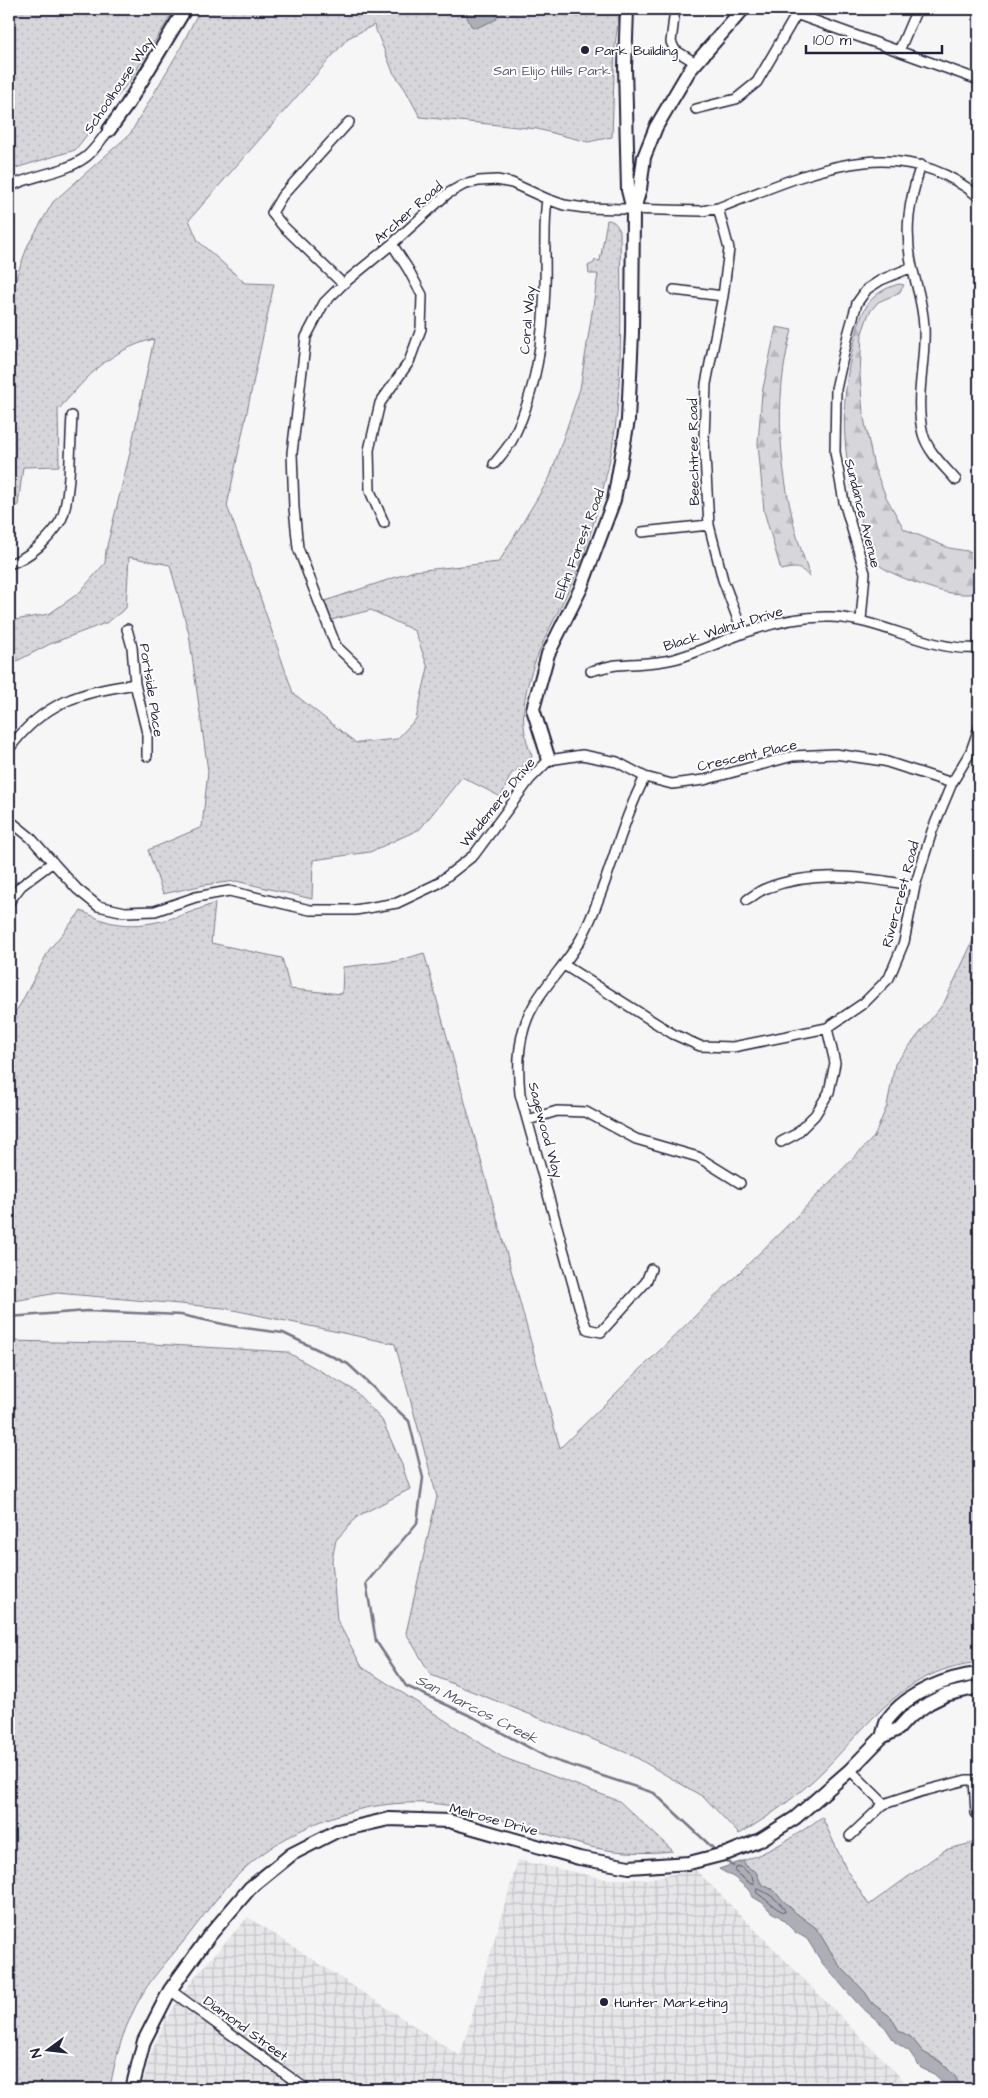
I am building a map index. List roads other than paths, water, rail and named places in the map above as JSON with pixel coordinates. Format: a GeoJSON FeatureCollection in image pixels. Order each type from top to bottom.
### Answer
{"type":"FeatureCollection","features":[{"type":"Feature","properties":{"kind":"main road","name":"Schoolhouse Way"},"geometry":{"type":"LineString","coordinates":[[109,130],[185,9]]}},
{"type":"Feature","properties":{"kind":"main road"},"geometry":{"type":"LineString","coordinates":[[627,9],[625,67],[628,190],[633,210]]}},
{"type":"Feature","properties":{"kind":"main road"},"geometry":{"type":"LineString","coordinates":[[633,210],[640,189],[644,156],[656,126],[689,71],[743,9]]}},
{"type":"Feature","properties":{"kind":"main road","name":"Elfin Forest Road"},"geometry":{"type":"LineString","coordinates":[[549,760],[533,709],[548,654],[581,588],[614,500],[628,420],[632,333],[633,210]]}},
{"type":"Feature","properties":{"kind":"main road","name":"Melrose Drive"},"geometry":{"type":"LineString","coordinates":[[882,1737],[887,1720],[922,1691],[940,1682],[979,1674]]}},
{"type":"Feature","properties":{"kind":"main road","name":"Melrose Drive"},"geometry":{"type":"LineString","coordinates":[[132,2089],[144,2041],[170,1990],[209,1936],[250,1888],[292,1854],[337,1832],[389,1819],[449,1821],[578,1858],[629,1867],[689,1863],[710,1858],[760,1840],[795,1818],[850,1770],[882,1737],[898,1729],[908,1718],[929,1703],[945,1695],[965,1689],[979,1688]]}},
{"type":"Feature","properties":{"kind":"street"},"geometry":{"type":"LineString","coordinates":[[675,9],[671,42],[675,50],[696,63]]}},
{"type":"Feature","properties":{"kind":"street"},"geometry":{"type":"LineString","coordinates":[[782,9],[798,12],[899,52],[979,80]]}},
{"type":"Feature","properties":{"kind":"street"},"geometry":{"type":"LineString","coordinates":[[899,52],[917,9]]}},
{"type":"Feature","properties":{"kind":"street"},"geometry":{"type":"LineString","coordinates":[[696,109],[736,99],[757,82],[798,12]]}},
{"type":"Feature","properties":{"kind":"street"},"geometry":{"type":"LineString","coordinates":[[343,284],[282,226],[272,213],[282,196],[349,122]]}},
{"type":"Feature","properties":{"kind":"street","name":"Schoolhouse Way"},"geometry":{"type":"LineString","coordinates":[[9,187],[18,182],[73,165],[88,156],[109,130]]}},
{"type":"Feature","properties":{"kind":"street","name":"Archer Road"},"geometry":{"type":"LineString","coordinates":[[357,666],[336,646],[298,548],[292,453],[306,337],[324,303],[343,284],[392,244],[447,194],[479,181],[497,180],[512,183],[564,205],[585,208],[702,211],[718,208],[839,164],[874,161],[921,166],[961,182],[979,196]]}},
{"type":"Feature","properties":{"kind":"street"},"geometry":{"type":"LineString","coordinates":[[921,166],[911,195],[907,230],[912,267],[921,294],[924,328],[918,413],[923,436],[932,452],[956,480]]}},
{"type":"Feature","properties":{"kind":"street","name":"Coral Way"},"geometry":{"type":"LineString","coordinates":[[494,464],[514,437],[531,391],[542,341],[545,285],[544,230],[547,199]]}},
{"type":"Feature","properties":{"kind":"street","name":"Beechtree Road"},"geometry":{"type":"LineString","coordinates":[[718,208],[729,249],[723,296],[706,384],[704,439],[709,526],[722,580],[743,633]]}},
{"type":"Feature","properties":{"kind":"street"},"geometry":{"type":"LineString","coordinates":[[384,524],[370,491],[369,450],[380,403],[409,362],[421,329],[422,295],[392,244]]}},
{"type":"Feature","properties":{"kind":"street","name":"Sundance Avenue"},"geometry":{"type":"LineString","coordinates":[[861,620],[865,573],[844,502],[834,452],[836,389],[857,303],[867,289],[880,280],[912,267]]}},
{"type":"Feature","properties":{"kind":"street"},"geometry":{"type":"LineString","coordinates":[[674,290],[723,296]]}},
{"type":"Feature","properties":{"kind":"street"},"geometry":{"type":"LineString","coordinates":[[9,564],[20,560],[43,543],[61,519],[67,493],[72,416]]}},
{"type":"Feature","properties":{"kind":"street"},"geometry":{"type":"LineString","coordinates":[[642,532],[709,526]]}},
{"type":"Feature","properties":{"kind":"street","name":"Black Walnut Drive"},"geometry":{"type":"LineString","coordinates":[[591,671],[615,665],[651,663],[674,659],[743,633],[779,623],[808,618],[861,620],[944,647],[979,648]]}},
{"type":"Feature","properties":{"kind":"street","name":"Portside Place"},"geometry":{"type":"LineString","coordinates":[[127,629],[132,647],[135,684],[147,733],[147,756]]}},
{"type":"Feature","properties":{"kind":"street"},"geometry":{"type":"LineString","coordinates":[[9,749],[36,719],[62,702],[94,691],[135,684]]}},
{"type":"Feature","properties":{"kind":"street","name":"Rivercrest Road"},"geometry":{"type":"LineString","coordinates":[[564,965],[673,1034],[700,1046],[733,1047],[827,1028],[864,1004],[889,978],[904,942],[915,886],[932,831],[952,783],[971,751],[979,728]]}},
{"type":"Feature","properties":{"kind":"street","name":"Crescent Place"},"geometry":{"type":"LineString","coordinates":[[549,760],[582,755],[617,762],[645,777],[672,784],[704,780],[792,756],[835,754],[884,761],[952,783]]}},
{"type":"Feature","properties":{"kind":"street","name":"Windemere Drive"},"geometry":{"type":"LineString","coordinates":[[9,820],[30,838],[77,889],[98,906],[125,912],[155,911],[196,896],[229,891],[310,910],[355,910],[397,904],[437,884],[474,855],[530,779],[549,760]]}},
{"type":"Feature","properties":{"kind":"street","name":"Sagewood Way"},"geometry":{"type":"LineString","coordinates":[[645,777],[630,806],[584,935],[533,1006],[521,1036],[517,1066],[520,1094],[587,1329],[601,1332],[646,1282],[651,1269]]}},
{"type":"Feature","properties":{"kind":"street"},"geometry":{"type":"LineString","coordinates":[[9,902],[21,886],[53,862]]}},
{"type":"Feature","properties":{"kind":"street"},"geometry":{"type":"LineString","coordinates":[[747,900],[765,888],[792,881],[827,877],[870,878],[915,886]]}},
{"type":"Feature","properties":{"kind":"street"},"geometry":{"type":"LineString","coordinates":[[781,1142],[796,1134],[815,1115],[829,1092],[835,1063],[827,1028]]}},
{"type":"Feature","properties":{"kind":"street"},"geometry":{"type":"LineString","coordinates":[[528,1120],[557,1111],[586,1112],[636,1139],[698,1157],[740,1183]]}},
{"type":"Feature","properties":{"kind":"street"},"geometry":{"type":"LineString","coordinates":[[850,1770],[884,1804]]}},
{"type":"Feature","properties":{"kind":"street"},"geometry":{"type":"LineString","coordinates":[[850,1836],[884,1804],[920,1792],[977,1780],[976,1813]]}},
{"type":"Feature","properties":{"kind":"street","name":"Diamond Street"},"geometry":{"type":"LineString","coordinates":[[170,1990],[306,2089]]}},
{"type":"Feature","properties":{"kind":"water"},"geometry":{"type":"Polygon","coordinates":[[[469,9],[493,9],[497,19],[476,28],[471,26],[467,17],[469,9]]]}},
{"type":"Feature","properties":{"kind":"water"},"geometry":{"type":"Polygon","coordinates":[[[743,1861],[747,1867],[756,1872],[761,1884],[773,1890],[796,1913],[816,1928],[839,1965],[865,1992],[872,2003],[891,2017],[899,2031],[911,2037],[923,2052],[939,2061],[954,2075],[962,2089],[947,2089],[943,2082],[934,2074],[921,2068],[909,2051],[895,2042],[885,2027],[860,2006],[823,1964],[807,1939],[795,1932],[779,1916],[753,1897],[748,1889],[735,1878],[719,1869],[743,1861]]]}},
{"type":"Feature","properties":{"kind":"waterway","name":"San Marcos Creek"},"geometry":{"type":"LineString","coordinates":[[9,1317],[87,1311],[181,1315],[237,1327],[283,1333],[348,1364],[409,1421],[423,1478],[417,1523],[366,1583],[376,1641],[406,1686],[475,1718],[548,1758],[654,1793],[716,1851]]}},
{"type":"Feature","properties":{"kind":"waterway","name":"San Marcos Creek"},"geometry":{"type":"LineString","coordinates":[[724,1858],[733,1866]]}},
{"type":"Feature","properties":{"kind":"place","name":"Park Building"},"geometry":{"type":"Point","coordinates":[585,50]}},
{"type":"Feature","properties":{"kind":"place","name":"Hunter Marketing"},"geometry":{"type":"Point","coordinates":[604,2002]}},
{"type":"Feature","properties":{"kind":"park label","name":"San Elijo Hills Park"},"geometry":{"type":"Point","coordinates":[552,70]}}]}
